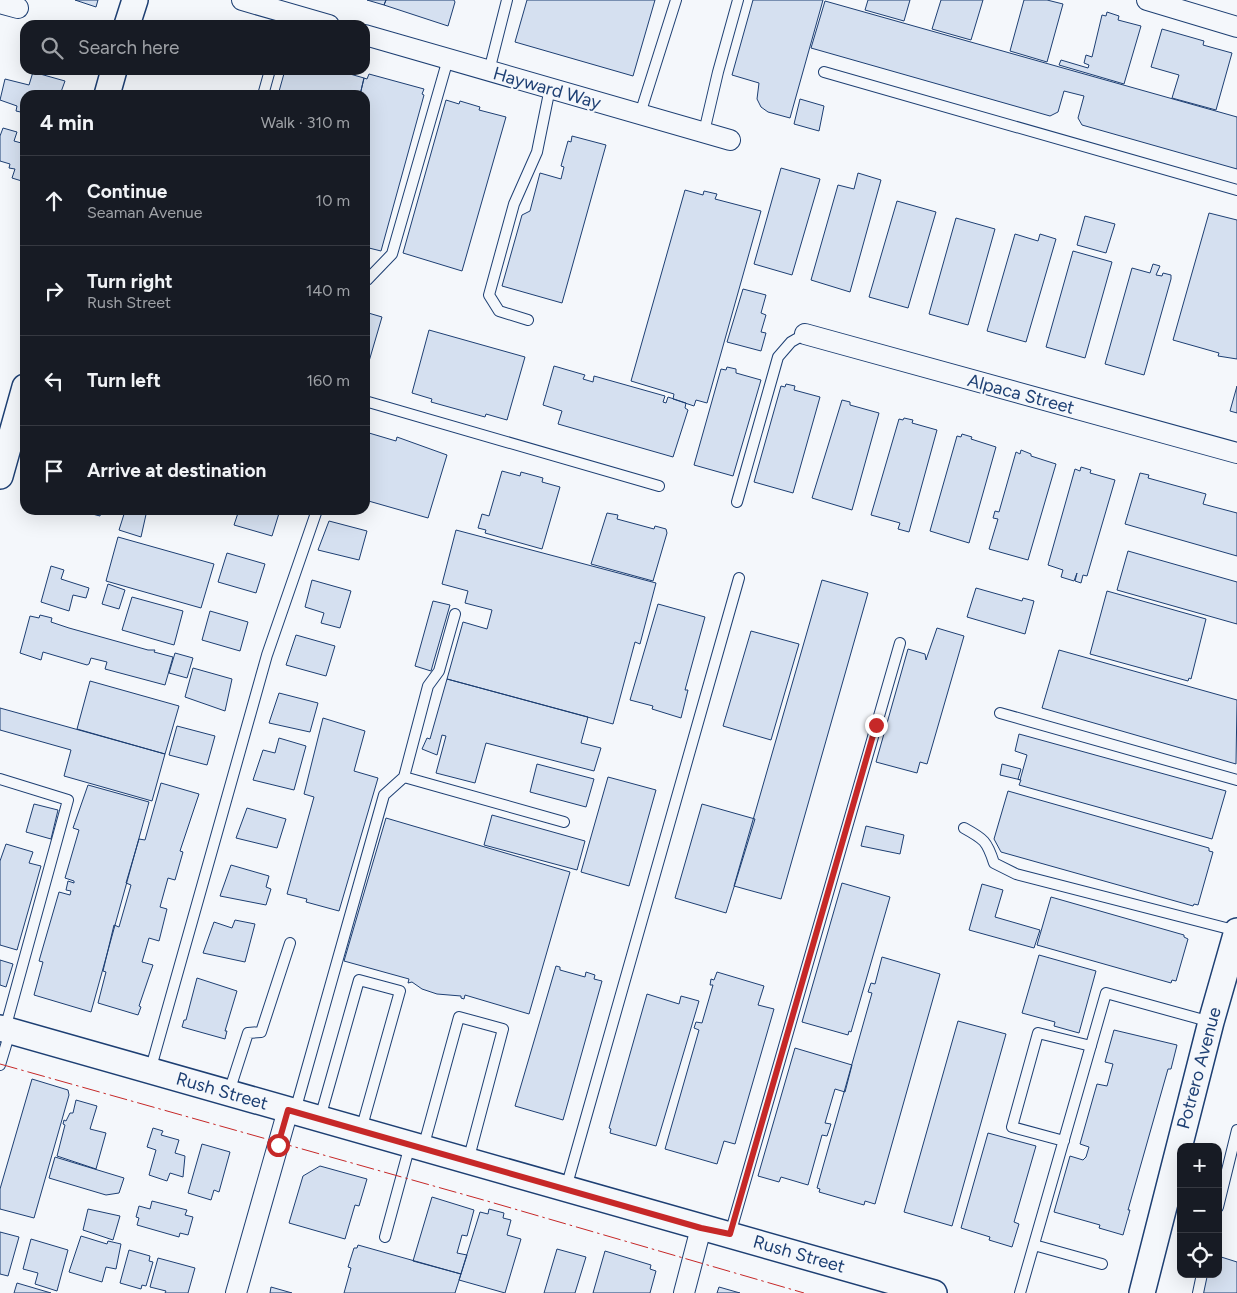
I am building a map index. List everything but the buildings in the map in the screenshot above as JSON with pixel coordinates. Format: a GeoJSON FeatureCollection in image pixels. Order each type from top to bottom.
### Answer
{"type":"FeatureCollection","features":[{"type":"Feature","properties":{"kind":"street"},"geometry":{"type":"LineString","coordinates":[[129,20],[135,0]]}},
{"type":"Feature","properties":{"kind":"street"},"geometry":{"type":"LineString","coordinates":[[242,0],[284,19]]}},
{"type":"Feature","properties":{"kind":"street"},"geometry":{"type":"LineString","coordinates":[[1147,0],[1237,27]]}},
{"type":"Feature","properties":{"kind":"street","name":"Hayward Way"},"geometry":{"type":"LineString","coordinates":[[370,36],[730,140]]}},
{"type":"Feature","properties":{"kind":"street"},"geometry":{"type":"LineString","coordinates":[[108,90],[113,75]]}},
{"type":"Feature","properties":{"kind":"street","name":"Alpaca Street"},"geometry":{"type":"LineString","coordinates":[[804,334],[1237,453]]}},
{"type":"Feature","properties":{"kind":"street"},"geometry":{"type":"LineString","coordinates":[[0,476],[20,405]]}},
{"type":"Feature","properties":{"kind":"street","name":"Potrero Avenue"},"geometry":{"type":"LineString","coordinates":[[1142,1293],[1210,1022],[1232,970],[1237,931]]}},
{"type":"Feature","properties":{"kind":"street","name":"Rush Street"},"geometry":{"type":"LineString","coordinates":[[5,1029],[934,1293]]}},
{"type":"Feature","properties":{"kind":"street"},"geometry":{"type":"LineString","coordinates":[[236,1293],[291,1111]]}},
{"type":"Feature","properties":{"kind":"street"},"geometry":{"type":"LineString","coordinates":[[684,1293],[701,1228]]}},
{"type":"Feature","properties":{"kind":"lane"},"geometry":{"type":"LineString","coordinates":[[488,71],[507,0]]}},
{"type":"Feature","properties":{"kind":"lane"},"geometry":{"type":"LineString","coordinates":[[640,114],[676,0]]}},
{"type":"Feature","properties":{"kind":"lane"},"geometry":{"type":"LineString","coordinates":[[704,132],[738,0]]}},
{"type":"Feature","properties":{"kind":"lane"},"geometry":{"type":"LineString","coordinates":[[370,277],[392,254],[448,59]]}},
{"type":"Feature","properties":{"kind":"lane"},"geometry":{"type":"LineString","coordinates":[[824,72],[1237,190]]}},
{"type":"Feature","properties":{"kind":"lane"},"geometry":{"type":"LineString","coordinates":[[264,90],[269,75]]}},
{"type":"Feature","properties":{"kind":"lane"},"geometry":{"type":"LineString","coordinates":[[528,320],[499,311],[490,295],[514,204],[537,152],[550,88]]}},
{"type":"Feature","properties":{"kind":"lane"},"geometry":{"type":"LineString","coordinates":[[737,502],[778,357],[791,342],[804,334]]}},
{"type":"Feature","properties":{"kind":"lane"},"geometry":{"type":"LineString","coordinates":[[370,402],[659,486]]}},
{"type":"Feature","properties":{"kind":"lane"},"geometry":{"type":"LineString","coordinates":[[150,1071],[267,655],[315,515]]}},
{"type":"Feature","properties":{"kind":"lane"},"geometry":{"type":"LineString","coordinates":[[566,1188],[739,578]]}},
{"type":"Feature","properties":{"kind":"lane"},"geometry":{"type":"LineString","coordinates":[[291,1111],[384,796],[404,777],[428,686],[439,671],[455,614]]}},
{"type":"Feature","properties":{"kind":"lane"},"geometry":{"type":"LineString","coordinates":[[730,1234],[900,643]]}},
{"type":"Feature","properties":{"kind":"lane"},"geometry":{"type":"LineString","coordinates":[[1000,713],[1237,780]]}},
{"type":"Feature","properties":{"kind":"lane"},"geometry":{"type":"LineString","coordinates":[[404,777],[564,822]]}},
{"type":"Feature","properties":{"kind":"lane"},"geometry":{"type":"LineString","coordinates":[[0,779],[68,800],[5,1029],[0,1065]]}},
{"type":"Feature","properties":{"kind":"lane"},"geometry":{"type":"LineString","coordinates":[[964,828],[983,838],[989,845],[994,863],[1016,874],[1237,931]]}},
{"type":"Feature","properties":{"kind":"lane"},"geometry":{"type":"LineString","coordinates":[[228,1093],[248,1034],[262,1032],[290,943]]}},
{"type":"Feature","properties":{"kind":"lane"},"geometry":{"type":"LineString","coordinates":[[320,1119],[359,980],[400,991],[361,1131]]}},
{"type":"Feature","properties":{"kind":"lane"},"geometry":{"type":"LineString","coordinates":[[1020,1293],[1106,993],[1210,1022]]}},
{"type":"Feature","properties":{"kind":"lane"},"geometry":{"type":"LineString","coordinates":[[385,1237],[459,1017],[503,1029],[468,1161]]}},
{"type":"Feature","properties":{"kind":"lane"},"geometry":{"type":"LineString","coordinates":[[1064,1141],[1012,1127],[1038,1033],[1091,1046]]}},
{"type":"Feature","properties":{"kind":"lane"},"geometry":{"type":"LineString","coordinates":[[1222,1192],[1237,1130]]}},
{"type":"Feature","properties":{"kind":"lane"},"geometry":{"type":"LineString","coordinates":[[1034,1245],[1102,1264]]}},
{"type":"Feature","properties":{"kind":"lane"},"geometry":{"type":"LineString","coordinates":[[1198,1293],[1201,1278]]}},
{"type":"Feature","properties":{"kind":"power"},"geometry":{"type":"LineString","coordinates":[[0,1064],[487,1201],[804,1293]]}},
{"type":"Feature","properties":{"kind":"route"},"geometry":{"type":"LineString","coordinates":[[278,1145],[288,1110],[701,1228],[730,1234],[876,725]]}}]}
